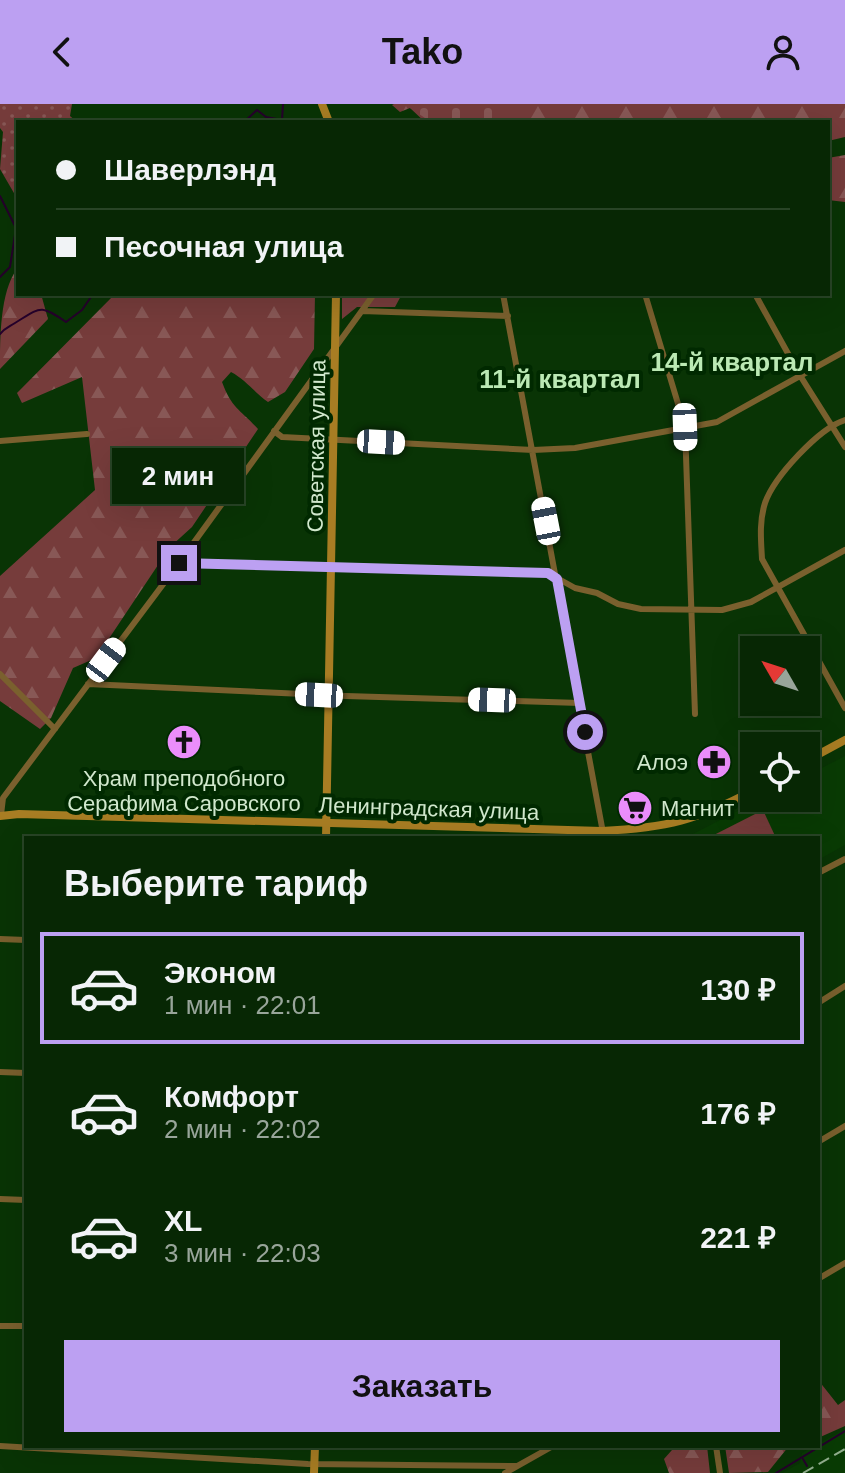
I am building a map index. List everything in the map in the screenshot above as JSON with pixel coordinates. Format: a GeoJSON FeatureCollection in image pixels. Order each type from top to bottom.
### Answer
{"type":"FeatureCollection","features":[{"type":"Feature","properties":{"kind":"main road","name":"Советская улица"},"geometry":{"type":"LineString","coordinates":[[326,836],[336,296]]}},
{"type":"Feature","properties":{"kind":"main road"},"geometry":{"type":"LineString","coordinates":[[820,753],[845,740]]}},
{"type":"Feature","properties":{"kind":"main road","name":"Ленинградская улица"},"geometry":{"type":"LineString","coordinates":[[1,812],[603,834],[676,824],[707,814],[740,797]]}},
{"type":"Feature","properties":{"kind":"main road"},"geometry":{"type":"LineString","coordinates":[[314,1468],[315,1448]]}},
{"type":"Feature","properties":{"kind":"street"},"geometry":{"type":"LineString","coordinates":[[1,812],[3,798],[179,563],[373,296]]}},
{"type":"Feature","properties":{"kind":"street"},"geometry":{"type":"LineString","coordinates":[[503,296],[603,834]]}},
{"type":"Feature","properties":{"kind":"street"},"geometry":{"type":"LineString","coordinates":[[646,296],[685,427],[695,714]]}},
{"type":"Feature","properties":{"kind":"street"},"geometry":{"type":"LineString","coordinates":[[756,296],[801,377],[845,447]]}},
{"type":"Feature","properties":{"kind":"street"},"geometry":{"type":"LineString","coordinates":[[362,311],[508,316]]}},
{"type":"Feature","properties":{"kind":"street"},"geometry":{"type":"LineString","coordinates":[[274,431],[282,437],[533,450],[575,448],[717,422],[845,351]]}},
{"type":"Feature","properties":{"kind":"street"},"geometry":{"type":"LineString","coordinates":[[845,420],[831,424],[783,473],[765,502],[760,531],[762,559],[845,708]]}},
{"type":"Feature","properties":{"kind":"street"},"geometry":{"type":"LineString","coordinates":[[0,441],[87,434]]}},
{"type":"Feature","properties":{"kind":"street"},"geometry":{"type":"LineString","coordinates":[[179,563],[548,573],[575,588],[597,593],[618,604],[641,609],[692,611],[722,610],[751,602],[845,550]]}},
{"type":"Feature","properties":{"kind":"street"},"geometry":{"type":"LineString","coordinates":[[0,674],[55,729]]}},
{"type":"Feature","properties":{"kind":"street"},"geometry":{"type":"LineString","coordinates":[[88,684],[328,696],[580,703]]}},
{"type":"Feature","properties":{"kind":"street"},"geometry":{"type":"LineString","coordinates":[[820,872],[845,859]]}},
{"type":"Feature","properties":{"kind":"street"},"geometry":{"type":"LineString","coordinates":[[0,939],[24,940]]}},
{"type":"Feature","properties":{"kind":"street"},"geometry":{"type":"LineString","coordinates":[[820,1002],[845,986]]}},
{"type":"Feature","properties":{"kind":"street"},"geometry":{"type":"LineString","coordinates":[[0,1072],[24,1073]]}},
{"type":"Feature","properties":{"kind":"street"},"geometry":{"type":"LineString","coordinates":[[820,1141],[845,1126]]}},
{"type":"Feature","properties":{"kind":"street"},"geometry":{"type":"LineString","coordinates":[[0,1199],[24,1200]]}},
{"type":"Feature","properties":{"kind":"street"},"geometry":{"type":"LineString","coordinates":[[820,1278],[845,1263]]}},
{"type":"Feature","properties":{"kind":"street"},"geometry":{"type":"LineString","coordinates":[[0,1326],[24,1326]]}},
{"type":"Feature","properties":{"kind":"street"},"geometry":{"type":"LineString","coordinates":[[0,1446],[24,1448]]}},
{"type":"Feature","properties":{"kind":"street"},"geometry":{"type":"LineString","coordinates":[[29,1448],[314,1468],[517,1466]]}},
{"type":"Feature","properties":{"kind":"street"},"geometry":{"type":"LineString","coordinates":[[505,1473],[549,1448]]}},
{"type":"Feature","properties":{"kind":"street"},"geometry":{"type":"LineString","coordinates":[[716,1448],[720,1473]]}},
{"type":"Feature","properties":{"kind":"shaded area"},"geometry":{"type":"Polygon","coordinates":[[[845,756],[845,845],[820,859],[820,836],[689,836],[740,810],[820,812],[820,769],[845,756]]]}},
{"type":"Feature","properties":{"kind":"shaded area"},"geometry":{"type":"Polygon","coordinates":[[[845,1429],[845,1473],[782,1473],[800,1463],[802,1453],[811,1448],[820,1448],[820,1443],[845,1429]]]}},
{"type":"Feature","properties":{"kind":"green space"},"geometry":{"type":"Polygon","coordinates":[[[0,104],[72,104],[70,116],[75,120],[16,120],[16,197],[0,169],[3,132],[0,128],[0,104]]]}},
{"type":"Feature","properties":{"kind":"green space"},"geometry":{"type":"Polygon","coordinates":[[[517,104],[505,120],[428,120],[407,106],[517,104]]]}},
{"type":"Feature","properties":{"kind":"green space"},"geometry":{"type":"Polygon","coordinates":[[[845,104],[845,137],[830,141],[830,120],[423,120],[410,108],[400,112],[392,105],[845,104]]]}},
{"type":"Feature","properties":{"kind":"green space"},"geometry":{"type":"Polygon","coordinates":[[[845,155],[845,202],[830,200],[830,158],[845,155]]]}},
{"type":"Feature","properties":{"kind":"green space"},"geometry":{"type":"Polygon","coordinates":[[[16,271],[16,296],[42,296],[48,319],[0,369],[4,302],[16,271]]]}},
{"type":"Feature","properties":{"kind":"green space"},"geometry":{"type":"Polygon","coordinates":[[[113,296],[315,296],[314,349],[285,392],[268,402],[231,372],[222,382],[233,403],[258,429],[192,527],[159,557],[158,565],[96,658],[73,668],[51,718],[40,729],[0,701],[0,576],[95,490],[82,377],[22,403],[17,393],[113,296]]]}},
{"type":"Feature","properties":{"kind":"green space"},"geometry":{"type":"Polygon","coordinates":[[[342,296],[401,296],[395,307],[357,307],[342,319],[342,296]]]}},
{"type":"Feature","properties":{"kind":"green space"},"geometry":{"type":"Polygon","coordinates":[[[764,812],[775,836],[712,836],[764,812]]]}},
{"type":"Feature","properties":{"kind":"green space"},"geometry":{"type":"Polygon","coordinates":[[[820,1382],[838,1405],[845,1400],[845,1426],[820,1437],[820,1382]]]}},
{"type":"Feature","properties":{"kind":"green space"},"geometry":{"type":"Polygon","coordinates":[[[707,1448],[710,1473],[669,1473],[664,1459],[672,1450],[707,1448]]]}},
{"type":"Feature","properties":{"kind":"green space"},"geometry":{"type":"Polygon","coordinates":[[[725,1448],[787,1448],[768,1472],[729,1473],[725,1448]]]}},
{"type":"Feature","properties":{"kind":"waterway"},"geometry":{"type":"LineString","coordinates":[[282,120],[283,104]]}},
{"type":"Feature","properties":{"kind":"waterway"},"geometry":{"type":"LineString","coordinates":[[246,120],[257,110],[266,117],[282,120]]}},
{"type":"Feature","properties":{"kind":"waterway"},"geometry":{"type":"LineString","coordinates":[[0,196],[16,228],[10,267],[0,277]]}},
{"type":"Feature","properties":{"kind":"waterway"},"geometry":{"type":"LineString","coordinates":[[0,334],[40,310],[51,312],[66,322],[82,310],[92,296]]}},
{"type":"Feature","properties":{"kind":"waterway"},"geometry":{"type":"LineString","coordinates":[[820,1446],[845,1431]]}},
{"type":"Feature","properties":{"kind":"waterway"},"geometry":{"type":"LineString","coordinates":[[776,1473],[817,1448]]}},
{"type":"Feature","properties":{"kind":"waterway"},"geometry":{"type":"LineString","coordinates":[[803,1459],[807,1466]]}},
{"type":"Feature","properties":{"kind":"railway"},"geometry":{"type":"LineString","coordinates":[[803,1473],[845,1449]]}},
{"type":"Feature","properties":{"kind":"place","name":"Храм преподобного Серафима Саровского"},"geometry":{"type":"Point","coordinates":[184,742]}},
{"type":"Feature","properties":{"kind":"place","name":"Алоэ"},"geometry":{"type":"Point","coordinates":[714,762]}},
{"type":"Feature","properties":{"kind":"place","name":"Магнит"},"geometry":{"type":"Point","coordinates":[635,808]}},
{"type":"Feature","properties":{"kind":"district","name":"14-й квартал"},"geometry":{"type":"Point","coordinates":[732,362]}},
{"type":"Feature","properties":{"kind":"district","name":"11-й квартал"},"geometry":{"type":"Point","coordinates":[560,379]}},
{"type":"Feature","properties":{"kind":"route"},"geometry":{"type":"LineString","coordinates":[[179,563],[548,573],[557,579],[585,732]]}}]}
